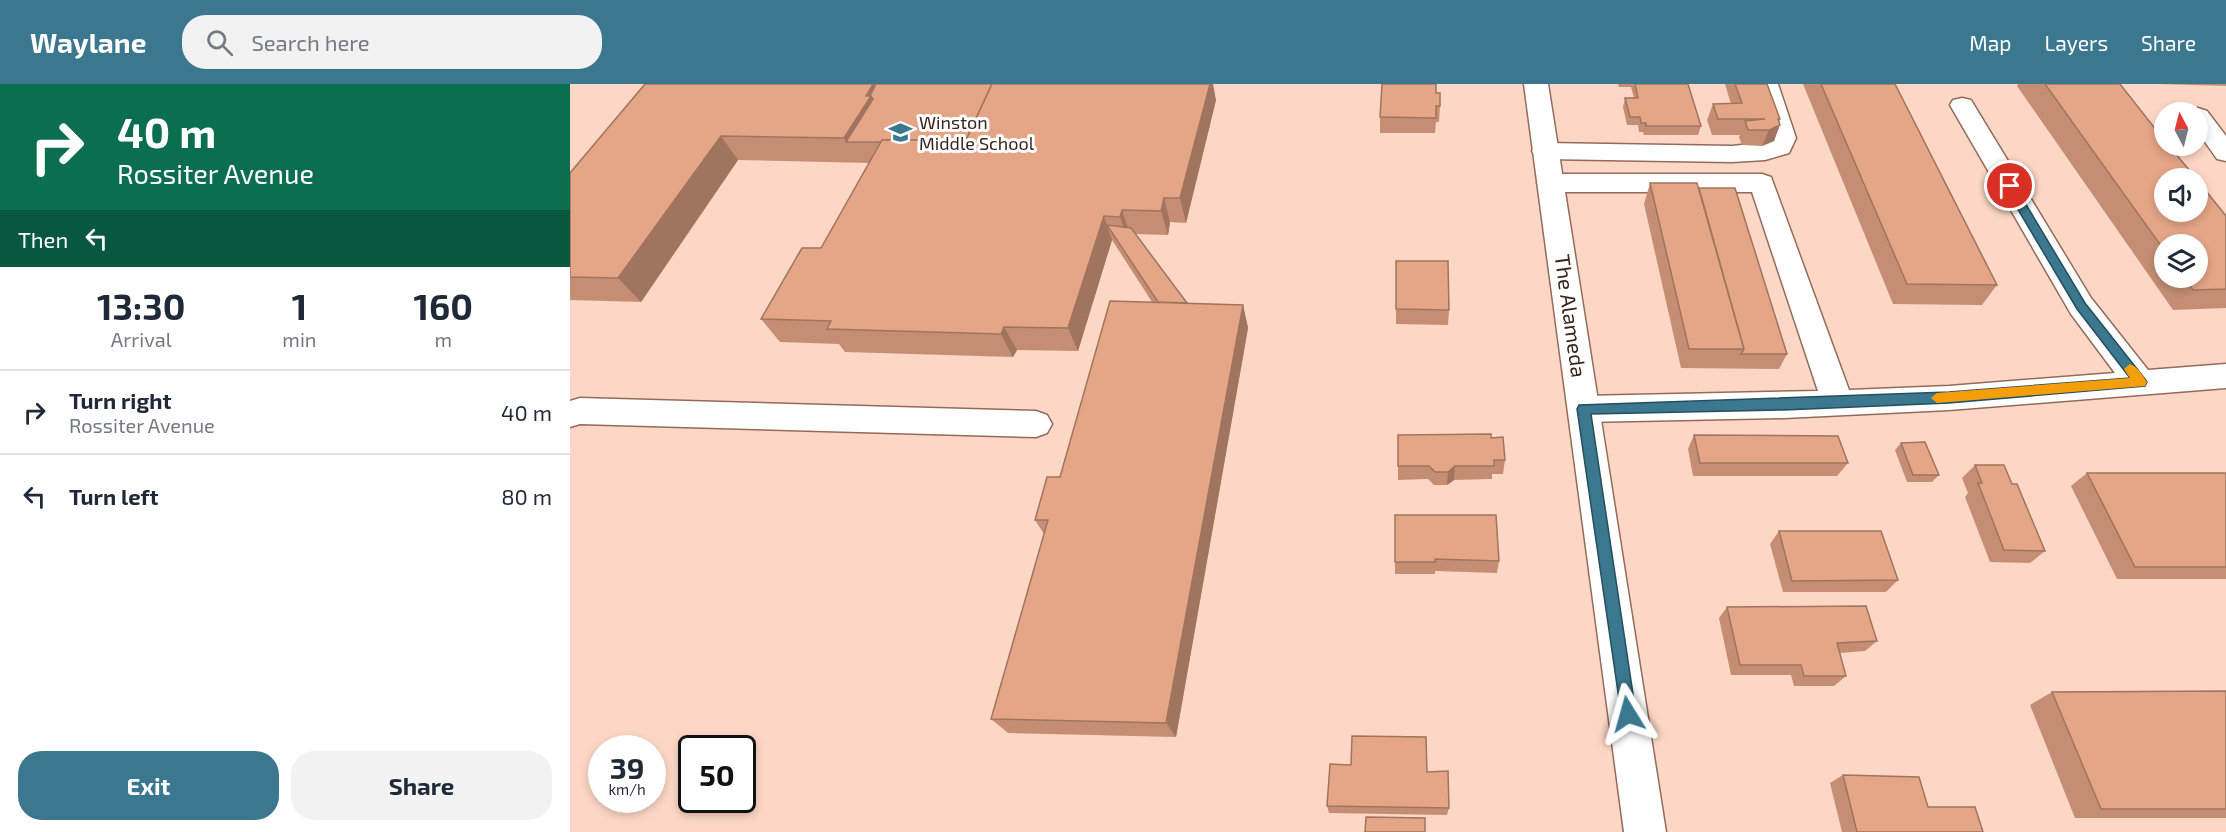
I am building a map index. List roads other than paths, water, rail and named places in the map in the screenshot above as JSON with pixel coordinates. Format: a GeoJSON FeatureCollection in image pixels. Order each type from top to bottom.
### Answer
{"type":"FeatureCollection","features":[{"type":"Feature","properties":{"kind":"main road","name":"The Alameda"},"geometry":{"type":"LineString","coordinates":[[1536,84],[1646,832]]}},
{"type":"Feature","properties":{"kind":"main road"},"geometry":{"type":"LineString","coordinates":[[1545,151],[1721,154],[1765,152],[1779,147],[1783,138],[1766,84]]}},
{"type":"Feature","properties":{"kind":"main road"},"geometry":{"type":"LineString","coordinates":[[1962,105],[2081,306],[2140,382]]}},
{"type":"Feature","properties":{"kind":"main road"},"geometry":{"type":"LineString","coordinates":[[2208,129],[2226,153]]}},
{"type":"Feature","properties":{"kind":"main road"},"geometry":{"type":"LineString","coordinates":[[1550,183],[1762,183],[1838,402]]}},
{"type":"Feature","properties":{"kind":"main road"},"geometry":{"type":"LineString","coordinates":[[1584,409],[1949,398],[2226,376]]}},
{"type":"Feature","properties":{"kind":"main road"},"geometry":{"type":"LineString","coordinates":[[570,414],[580,411],[1036,424]]}},
{"type":"Feature","properties":{"kind":"place","name":"Winston Middle School"},"geometry":{"type":"Point","coordinates":[901,133]}}]}
